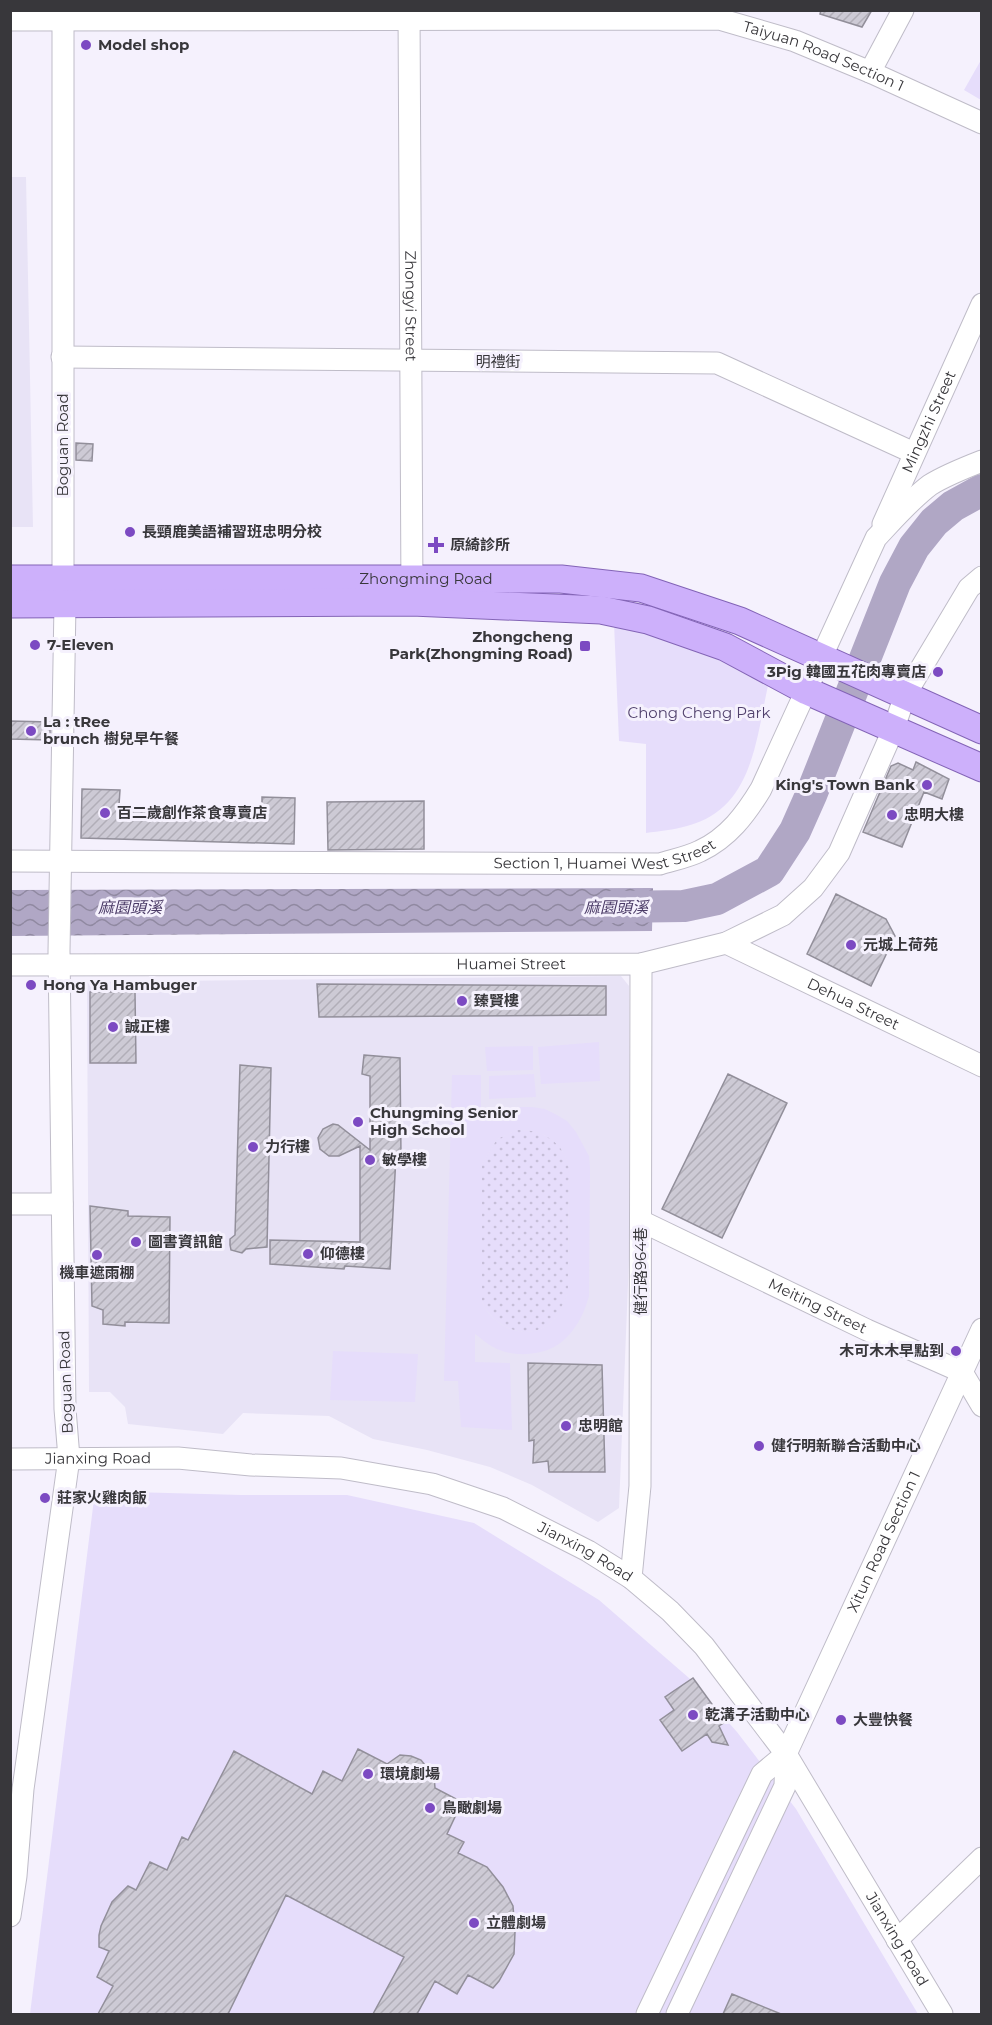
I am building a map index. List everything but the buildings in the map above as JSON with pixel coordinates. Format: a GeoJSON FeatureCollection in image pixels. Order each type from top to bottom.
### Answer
{"type":"FeatureCollection","features":[{"type":"Feature","properties":{"kind":"main road","name":"Zhongming Road"},"geometry":{"type":"LineString","coordinates":[[10,579],[64,591],[411,591],[561,579],[641,588],[740,621],[898,692]]}},
{"type":"Feature","properties":{"kind":"main road","name":"Zhongming Road"},"geometry":{"type":"LineString","coordinates":[[10,604],[64,591]]}},
{"type":"Feature","properties":{"kind":"main road","name":"Zhongming Road"},"geometry":{"type":"LineString","coordinates":[[411,591],[601,610],[648,620],[725,647],[810,692],[887,725]]}},
{"type":"Feature","properties":{"kind":"main road"},"geometry":{"type":"LineString","coordinates":[[898,692],[981,730]]}},
{"type":"Feature","properties":{"kind":"main road"},"geometry":{"type":"LineString","coordinates":[[887,725],[981,768]]}},
{"type":"Feature","properties":{"kind":"street"},"geometry":{"type":"LineString","coordinates":[[870,72],[903,10]]}},
{"type":"Feature","properties":{"kind":"street","name":"Taiyuan Road Section 1"},"geometry":{"type":"LineString","coordinates":[[10,20],[63,15],[719,15],[795,41],[870,72],[981,123]]}},
{"type":"Feature","properties":{"kind":"street","name":"Boguan Road"},"geometry":{"type":"LineString","coordinates":[[10,1917],[23,1789],[69,1458],[65,1409],[60,958],[64,591],[63,15]]}},
{"type":"Feature","properties":{"kind":"street","name":"Zhongyi Street"},"geometry":{"type":"LineString","coordinates":[[409,15],[411,591]]}},
{"type":"Feature","properties":{"kind":"street","name":"Mingzhi Street"},"geometry":{"type":"LineString","coordinates":[[876,538],[981,304]]}},
{"type":"Feature","properties":{"kind":"street","name":"明禮街"},"geometry":{"type":"LineString","coordinates":[[62,357],[410,362],[717,363],[914,453]]}},
{"type":"Feature","properties":{"kind":"street","name":"Section 1, Huamei West Street"},"geometry":{"type":"LineString","coordinates":[[10,861],[61,866],[660,864],[700,851],[729,832],[749,810],[761,789],[810,692],[876,538],[930,485],[981,461]]}},
{"type":"Feature","properties":{"kind":"street","name":"Huamei Street"},"geometry":{"type":"LineString","coordinates":[[10,965],[60,958],[641,964],[726,943],[783,915],[813,888],[839,853],[898,692],[969,588],[981,577]]}},
{"type":"Feature","properties":{"kind":"street","name":"Dehua Street"},"geometry":{"type":"LineString","coordinates":[[726,943],[981,1066]]}},
{"type":"Feature","properties":{"kind":"street","name":"健行路964巷"},"geometry":{"type":"LineString","coordinates":[[631,1578],[640,1486],[641,964]]}},
{"type":"Feature","properties":{"kind":"street"},"geometry":{"type":"LineString","coordinates":[[10,1204],[62,1204]]}},
{"type":"Feature","properties":{"kind":"street","name":"Meiting Street"},"geometry":{"type":"LineString","coordinates":[[641,1221],[962,1372]]}},
{"type":"Feature","properties":{"kind":"street","name":"Xitun Road Section 1"},"geometry":{"type":"LineString","coordinates":[[677,2014],[785,1786],[786,1754],[981,1329]]}},
{"type":"Feature","properties":{"kind":"street"},"geometry":{"type":"LineString","coordinates":[[962,1372],[981,1406]]}},
{"type":"Feature","properties":{"kind":"street","name":"Jianxing Road"},"geometry":{"type":"LineString","coordinates":[[10,1459],[178,1458],[251,1465],[324,1467],[417,1480],[503,1508],[562,1537],[631,1578],[670,1611],[704,1646],[786,1754],[942,2014]]}},
{"type":"Feature","properties":{"kind":"street","name":"Xitun Road Section 1"},"geometry":{"type":"LineString","coordinates":[[646,2014],[762,1774],[786,1754]]}},
{"type":"Feature","properties":{"kind":"street"},"geometry":{"type":"LineString","coordinates":[[897,1940],[981,1858]]}},
{"type":"Feature","properties":{"kind":"shaded area"},"geometry":{"type":"Polygon","coordinates":[[[11,177],[26,177],[33,527],[11,527],[11,177]]]}},
{"type":"Feature","properties":{"kind":"shaded area","name":"Chungming Senior High School"},"geometry":{"type":"Polygon","coordinates":[[[621,976],[629,986],[629,1259],[619,1508],[598,1522],[532,1485],[490,1467],[427,1450],[373,1439],[329,1416],[243,1413],[223,1434],[128,1424],[125,1407],[110,1392],[89,1392],[87,982],[621,976]]]}},
{"type":"Feature","properties":{"kind":"green space"},"geometry":{"type":"Polygon","coordinates":[[[981,60],[981,100],[964,90],[981,60]]]}},
{"type":"Feature","properties":{"kind":"green space","name":"Chong Cheng Park"},"geometry":{"type":"Polygon","coordinates":[[[614,623],[666,634],[769,681],[755,747],[748,768],[739,787],[726,804],[709,817],[687,826],[646,833],[646,744],[619,741],[614,623]]]}},
{"type":"Feature","properties":{"kind":"green space"},"geometry":{"type":"Polygon","coordinates":[[[599,1042],[600,1081],[541,1084],[538,1047],[599,1042]]]}},
{"type":"Feature","properties":{"kind":"green space"},"geometry":{"type":"Polygon","coordinates":[[[533,1046],[533,1070],[487,1071],[485,1047],[533,1046]]]}},
{"type":"Feature","properties":{"kind":"green space"},"geometry":{"type":"Polygon","coordinates":[[[534,1074],[536,1097],[489,1099],[489,1076],[534,1074]]]}},
{"type":"Feature","properties":{"kind":"green space"},"geometry":{"type":"Polygon","coordinates":[[[452,1075],[481,1075],[481,1121],[512,1107],[545,1109],[567,1121],[589,1156],[589,1296],[581,1318],[571,1333],[560,1343],[542,1352],[522,1354],[502,1351],[475,1334],[475,1362],[510,1363],[512,1430],[461,1427],[458,1381],[444,1381],[452,1075]],[[517,1130],[497,1139],[482,1164],[482,1302],[494,1319],[520,1332],[540,1329],[553,1321],[568,1291],[569,1168],[557,1144],[544,1135],[517,1130]]]}},
{"type":"Feature","properties":{"kind":"green space"},"geometry":{"type":"Polygon","coordinates":[[[517,1130],[535,1132],[551,1139],[562,1151],[569,1168],[568,1291],[553,1321],[530,1332],[520,1332],[502,1325],[487,1311],[482,1302],[482,1164],[497,1139],[517,1130]]]}},
{"type":"Feature","properties":{"kind":"green space"},"geometry":{"type":"Polygon","coordinates":[[[333,1351],[418,1354],[415,1402],[330,1400],[333,1351]]]}},
{"type":"Feature","properties":{"kind":"green space"},"geometry":{"type":"Polygon","coordinates":[[[95,1491],[347,1495],[474,1523],[599,1600],[689,1678],[737,1732],[796,1809],[918,2014],[30,2014],[95,1491]]]}},
{"type":"Feature","properties":{"kind":"water"},"geometry":{"type":"Polygon","coordinates":[[[653,888],[652,931],[11,936],[10,890],[653,888]]]}},
{"type":"Feature","properties":{"kind":"waterway","name":"麻園頭溪"},"geometry":{"type":"LineString","coordinates":[[611,907],[684,906],[717,899],[769,871],[795,831],[895,583],[914,547],[934,522],[953,506],[982,490]]}},
{"type":"Feature","properties":{"kind":"place","name":"Model shop"},"geometry":{"type":"Point","coordinates":[86,45]}},
{"type":"Feature","properties":{"kind":"place","name":"長頸鹿美語補習班忠明分校"},"geometry":{"type":"Point","coordinates":[130,532]}},
{"type":"Feature","properties":{"kind":"place","name":"原綺診所"},"geometry":{"type":"Point","coordinates":[436,545]}},
{"type":"Feature","properties":{"kind":"place","name":"7-Eleven"},"geometry":{"type":"Point","coordinates":[35,645]}},
{"type":"Feature","properties":{"kind":"place","name":"Zhongcheng Park(Zhongming Road)"},"geometry":{"type":"Point","coordinates":[585,646]}},
{"type":"Feature","properties":{"kind":"place","name":"3Pig 韓國五花肉專賣店"},"geometry":{"type":"Point","coordinates":[938,672]}},
{"type":"Feature","properties":{"kind":"place","name":"La : tRee brunch 樹兒早午餐"},"geometry":{"type":"Point","coordinates":[31,731]}},
{"type":"Feature","properties":{"kind":"place","name":"King's Town Bank"},"geometry":{"type":"Point","coordinates":[927,785]}},
{"type":"Feature","properties":{"kind":"place","name":"百二歲創作茶食專賣店"},"geometry":{"type":"Point","coordinates":[105,813]}},
{"type":"Feature","properties":{"kind":"place","name":"忠明大樓"},"geometry":{"type":"Point","coordinates":[892,815]}},
{"type":"Feature","properties":{"kind":"place","name":"元城上荷苑"},"geometry":{"type":"Point","coordinates":[851,945]}},
{"type":"Feature","properties":{"kind":"place","name":"Hong Ya Hambuger"},"geometry":{"type":"Point","coordinates":[31,985]}},
{"type":"Feature","properties":{"kind":"place","name":"臻賢樓"},"geometry":{"type":"Point","coordinates":[462,1001]}},
{"type":"Feature","properties":{"kind":"place","name":"誠正樓"},"geometry":{"type":"Point","coordinates":[113,1027]}},
{"type":"Feature","properties":{"kind":"place","name":"Chungming Senior High School"},"geometry":{"type":"Point","coordinates":[358,1122]}},
{"type":"Feature","properties":{"kind":"place","name":"力行樓"},"geometry":{"type":"Point","coordinates":[253,1147]}},
{"type":"Feature","properties":{"kind":"place","name":"敏學樓"},"geometry":{"type":"Point","coordinates":[370,1160]}},
{"type":"Feature","properties":{"kind":"place","name":"圖書資訊館"},"geometry":{"type":"Point","coordinates":[136,1242]}},
{"type":"Feature","properties":{"kind":"place","name":"仰德樓"},"geometry":{"type":"Point","coordinates":[308,1254]}},
{"type":"Feature","properties":{"kind":"place","name":"機車遮雨棚"},"geometry":{"type":"Point","coordinates":[97,1255]}},
{"type":"Feature","properties":{"kind":"place","name":"木可木木早點到"},"geometry":{"type":"Point","coordinates":[956,1351]}},
{"type":"Feature","properties":{"kind":"place","name":"忠明館"},"geometry":{"type":"Point","coordinates":[566,1426]}},
{"type":"Feature","properties":{"kind":"place","name":"健行明新聯合活動中心"},"geometry":{"type":"Point","coordinates":[759,1446]}},
{"type":"Feature","properties":{"kind":"place","name":"莊家火雞肉飯"},"geometry":{"type":"Point","coordinates":[45,1498]}},
{"type":"Feature","properties":{"kind":"place","name":"乾溝子活動中心"},"geometry":{"type":"Point","coordinates":[693,1715]}},
{"type":"Feature","properties":{"kind":"place","name":"大豐快餐"},"geometry":{"type":"Point","coordinates":[841,1720]}},
{"type":"Feature","properties":{"kind":"place","name":"環境劇場"},"geometry":{"type":"Point","coordinates":[368,1774]}},
{"type":"Feature","properties":{"kind":"place","name":"鳥瞰劇場"},"geometry":{"type":"Point","coordinates":[430,1808]}},
{"type":"Feature","properties":{"kind":"place","name":"立體劇場"},"geometry":{"type":"Point","coordinates":[474,1923]}}]}
